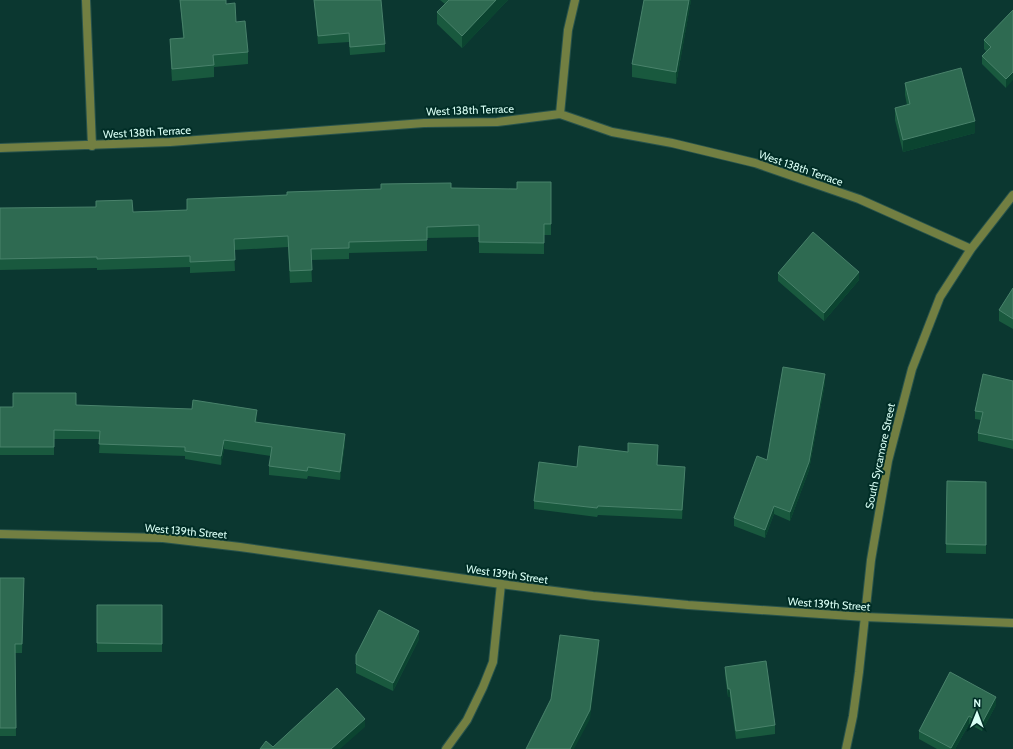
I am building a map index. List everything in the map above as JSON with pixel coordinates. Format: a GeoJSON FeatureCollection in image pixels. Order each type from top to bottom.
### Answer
{"type":"FeatureCollection","features":[{"type":"Feature","properties":{"kind":"street","name":"West 138th Terrace"},"geometry":{"type":"LineString","coordinates":[[86,0],[92,146]]}},
{"type":"Feature","properties":{"kind":"street"},"geometry":{"type":"LineString","coordinates":[[560,114],[568,30],[575,0]]}},
{"type":"Feature","properties":{"kind":"street","name":"West 138th Terrace"},"geometry":{"type":"LineString","coordinates":[[0,148],[92,146],[170,142],[424,122],[497,122],[560,114],[612,132],[672,143],[755,163],[859,199],[972,249]]}},
{"type":"Feature","properties":{"kind":"street","name":"South Sycamore Street"},"geometry":{"type":"LineString","coordinates":[[846,749],[853,716],[865,618],[870,560],[888,461],[912,369],[940,297],[972,249],[1013,195]]}},
{"type":"Feature","properties":{"kind":"street","name":"West 139th Street"},"geometry":{"type":"LineString","coordinates":[[0,534],[163,538],[240,547],[593,596],[865,618],[1013,624]]}},
{"type":"Feature","properties":{"kind":"street"},"geometry":{"type":"LineString","coordinates":[[446,749],[467,720],[493,662],[501,584]]}},
{"type":"Feature","properties":{"kind":"building"},"geometry":{"type":"Polygon","coordinates":[[[180,0],[226,0],[226,4],[235,3],[236,22],[245,21],[248,52],[213,55],[214,65],[172,69],[170,39],[184,38],[180,0]]]}},
{"type":"Feature","properties":{"kind":"building"},"geometry":{"type":"Polygon","coordinates":[[[314,0],[381,0],[385,44],[350,47],[349,33],[318,36],[314,0]]]}},
{"type":"Feature","properties":{"kind":"building"},"geometry":{"type":"Polygon","coordinates":[[[449,0],[496,0],[462,36],[437,12],[449,0]]]}},
{"type":"Feature","properties":{"kind":"building"},"geometry":{"type":"Polygon","coordinates":[[[644,0],[689,0],[676,72],[632,64],[644,0]]]}},
{"type":"Feature","properties":{"kind":"building"},"geometry":{"type":"Polygon","coordinates":[[[1013,10],[1013,72],[1006,79],[982,56],[991,47],[984,40],[1013,10]]]}},
{"type":"Feature","properties":{"kind":"building"},"geometry":{"type":"Polygon","coordinates":[[[961,68],[975,121],[903,140],[895,108],[910,104],[905,83],[961,68]]]}},
{"type":"Feature","properties":{"kind":"building"},"geometry":{"type":"Polygon","coordinates":[[[517,182],[551,182],[551,224],[544,224],[544,243],[479,242],[479,225],[427,227],[427,240],[349,242],[349,248],[311,249],[312,270],[290,271],[288,236],[234,239],[235,260],[190,262],[190,256],[97,259],[97,257],[0,259],[0,208],[96,207],[96,201],[132,200],[133,212],[187,210],[187,199],[287,195],[287,192],[381,189],[381,184],[451,183],[451,188],[517,189],[517,182]]]}},
{"type":"Feature","properties":{"kind":"building"},"geometry":{"type":"Polygon","coordinates":[[[813,232],[859,272],[824,313],[778,273],[813,232]]]}},
{"type":"Feature","properties":{"kind":"building"},"geometry":{"type":"Polygon","coordinates":[[[1013,288],[1013,319],[999,310],[1013,288]]]}},
{"type":"Feature","properties":{"kind":"building"},"geometry":{"type":"Polygon","coordinates":[[[783,367],[825,374],[809,462],[790,512],[774,506],[765,530],[734,518],[757,456],[767,460],[783,367]]]}},
{"type":"Feature","properties":{"kind":"building"},"geometry":{"type":"Polygon","coordinates":[[[983,374],[1013,381],[1013,440],[978,433],[983,412],[975,411],[983,374]]]}},
{"type":"Feature","properties":{"kind":"building"},"geometry":{"type":"Polygon","coordinates":[[[13,393],[76,393],[76,405],[192,409],[193,400],[257,410],[255,422],[345,434],[340,472],[308,467],[307,471],[269,466],[272,447],[224,440],[221,456],[185,451],[185,447],[99,444],[100,431],[54,430],[54,447],[0,447],[0,407],[13,407],[13,393]]]}},
{"type":"Feature","properties":{"kind":"building"},"geometry":{"type":"Polygon","coordinates":[[[628,443],[658,445],[657,465],[685,467],[682,510],[598,506],[597,508],[534,501],[539,462],[577,467],[579,446],[628,452],[628,443]]]}},
{"type":"Feature","properties":{"kind":"building"},"geometry":{"type":"Polygon","coordinates":[[[947,481],[986,482],[986,545],[946,544],[947,481]]]}},
{"type":"Feature","properties":{"kind":"building"},"geometry":{"type":"Polygon","coordinates":[[[0,578],[24,578],[22,644],[15,644],[16,728],[0,728],[0,578]]]}},
{"type":"Feature","properties":{"kind":"building"},"geometry":{"type":"Polygon","coordinates":[[[97,605],[162,605],[162,644],[97,643],[97,605]]]}},
{"type":"Feature","properties":{"kind":"building"},"geometry":{"type":"Polygon","coordinates":[[[379,610],[419,631],[393,683],[356,664],[356,655],[379,610]]]}},
{"type":"Feature","properties":{"kind":"building"},"geometry":{"type":"Polygon","coordinates":[[[560,635],[599,640],[590,710],[570,749],[526,749],[551,699],[560,635]]]}},
{"type":"Feature","properties":{"kind":"building"},"geometry":{"type":"Polygon","coordinates":[[[766,661],[775,725],[736,731],[730,689],[728,689],[725,667],[766,661]]]}},
{"type":"Feature","properties":{"kind":"building"},"geometry":{"type":"Polygon","coordinates":[[[950,672],[996,697],[982,723],[969,716],[951,748],[919,731],[950,672]]]}},
{"type":"Feature","properties":{"kind":"building"},"geometry":{"type":"Polygon","coordinates":[[[337,688],[365,719],[331,749],[260,749],[266,741],[273,747],[337,688]]]}}]}
